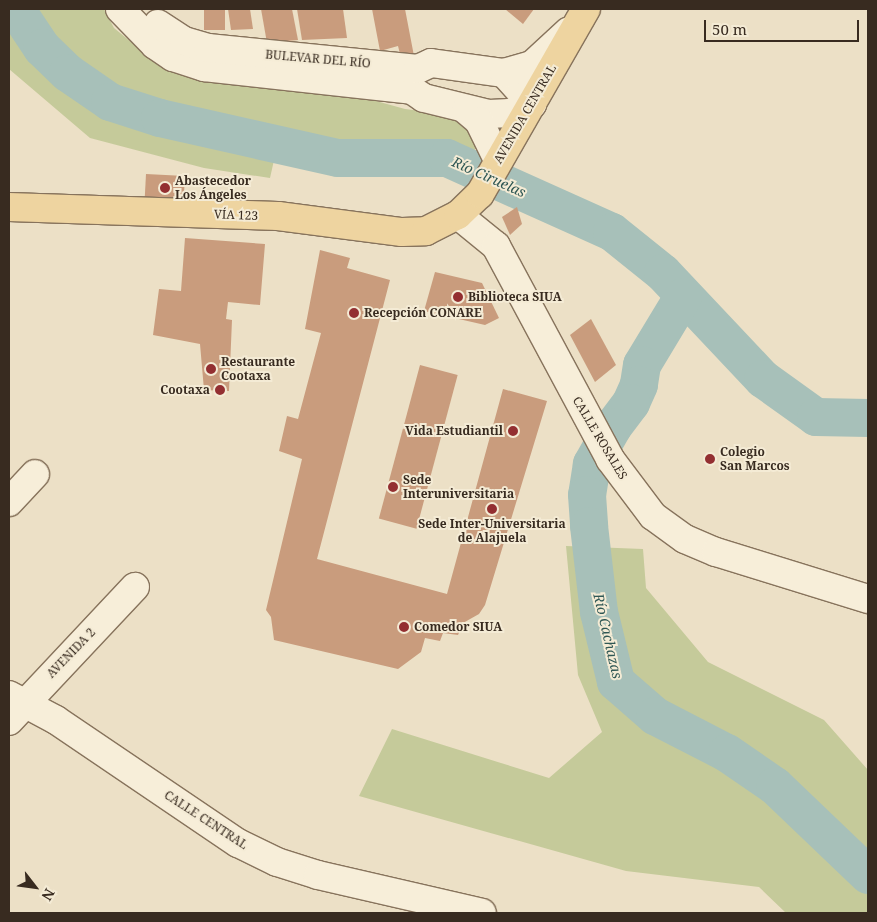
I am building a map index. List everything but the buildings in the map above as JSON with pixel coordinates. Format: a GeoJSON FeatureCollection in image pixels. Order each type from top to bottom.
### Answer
{"type":"FeatureCollection","features":[{"type":"Feature","properties":{"kind":"main road","name":"AVENIDA CENTRAL"},"geometry":{"type":"LineString","coordinates":[[458,215],[480,194],[582,14]]}},
{"type":"Feature","properties":{"kind":"main road","name":"VÍA 123"},"geometry":{"type":"LineString","coordinates":[[9,207],[278,216],[408,232],[426,231],[458,215]]}},
{"type":"Feature","properties":{"kind":"street","name":"BULEVAR DEL RÍO"},"geometry":{"type":"LineString","coordinates":[[120,9],[155,45],[189,63],[379,75],[418,69],[431,63],[504,73],[532,65],[582,14]]}},
{"type":"Feature","properties":{"kind":"street","name":"BULEVAR DEL RÍO"},"geometry":{"type":"LineString","coordinates":[[144,9],[166,32],[208,48],[379,75],[412,90],[424,98],[466,110],[499,114],[532,104]]}},
{"type":"Feature","properties":{"kind":"street"},"geometry":{"type":"LineString","coordinates":[[504,73],[532,104]]}},
{"type":"Feature","properties":{"kind":"street"},"geometry":{"type":"LineString","coordinates":[[466,110],[479,120],[497,163]]}},
{"type":"Feature","properties":{"kind":"street","name":"CALLE ROSALES"},"geometry":{"type":"LineString","coordinates":[[458,215],[496,246],[610,459],[653,516],[685,539],[749,564],[868,599]]}},
{"type":"Feature","properties":{"kind":"street"},"geometry":{"type":"LineString","coordinates":[[9,502],[35,474]]}},
{"type":"Feature","properties":{"kind":"street","name":"AVENIDA 2"},"geometry":{"type":"LineString","coordinates":[[14,706],[135,587]]}},
{"type":"Feature","properties":{"kind":"street","name":"CALLE CENTRAL"},"geometry":{"type":"LineString","coordinates":[[14,706],[238,843],[278,862],[318,875],[482,913]]}},
{"type":"Feature","properties":{"kind":"green space"},"geometry":{"type":"Polygon","coordinates":[[[9,9],[104,9],[114,28],[158,64],[358,96],[405,109],[446,114],[480,137],[469,164],[445,154],[335,152],[279,138],[270,178],[204,168],[90,138],[9,69],[9,9]]]}},
{"type":"Feature","properties":{"kind":"green space"},"geometry":{"type":"Polygon","coordinates":[[[566,546],[643,549],[646,588],[708,662],[824,720],[868,770],[868,913],[786,913],[759,887],[626,871],[359,796],[392,729],[549,778],[602,732],[578,675],[566,546]]]}},
{"type":"Feature","properties":{"kind":"waterway","name":"Río Ciruelas"},"geometry":{"type":"LineString","coordinates":[[16,9],[42,48],[68,73],[110,102],[160,118],[338,158],[447,158],[612,232],[663,273],[763,379],[816,417],[868,418]]}},
{"type":"Feature","properties":{"kind":"waterway","name":"Río Cachazas"},"geometry":{"type":"LineString","coordinates":[[683,297],[642,365],[639,385],[631,403],[613,427],[592,464],[587,495],[589,526],[599,612],[616,682],[655,716],[727,753],[775,786],[868,875]]}},
{"type":"Feature","properties":{"kind":"place","name":"Abastecedor Los Ángeles"},"geometry":{"type":"Point","coordinates":[165,188]}},
{"type":"Feature","properties":{"kind":"place","name":"Biblioteca SIUA"},"geometry":{"type":"Point","coordinates":[458,297]}},
{"type":"Feature","properties":{"kind":"place","name":"Recepción CONARE"},"geometry":{"type":"Point","coordinates":[354,313]}},
{"type":"Feature","properties":{"kind":"place","name":"Restaurante Cootaxa"},"geometry":{"type":"Point","coordinates":[211,369]}},
{"type":"Feature","properties":{"kind":"place","name":"Cootaxa"},"geometry":{"type":"Point","coordinates":[220,390]}},
{"type":"Feature","properties":{"kind":"place","name":"Vida Estudiantil"},"geometry":{"type":"Point","coordinates":[513,431]}},
{"type":"Feature","properties":{"kind":"place","name":"Colegio San Marcos"},"geometry":{"type":"Point","coordinates":[710,459]}},
{"type":"Feature","properties":{"kind":"place","name":"Sede Interuniversitaria"},"geometry":{"type":"Point","coordinates":[393,487]}},
{"type":"Feature","properties":{"kind":"place","name":"Sede Inter-Universitaria de Alajuela"},"geometry":{"type":"Point","coordinates":[492,509]}},
{"type":"Feature","properties":{"kind":"place","name":"Comedor SIUA"},"geometry":{"type":"Point","coordinates":[404,627]}}]}
